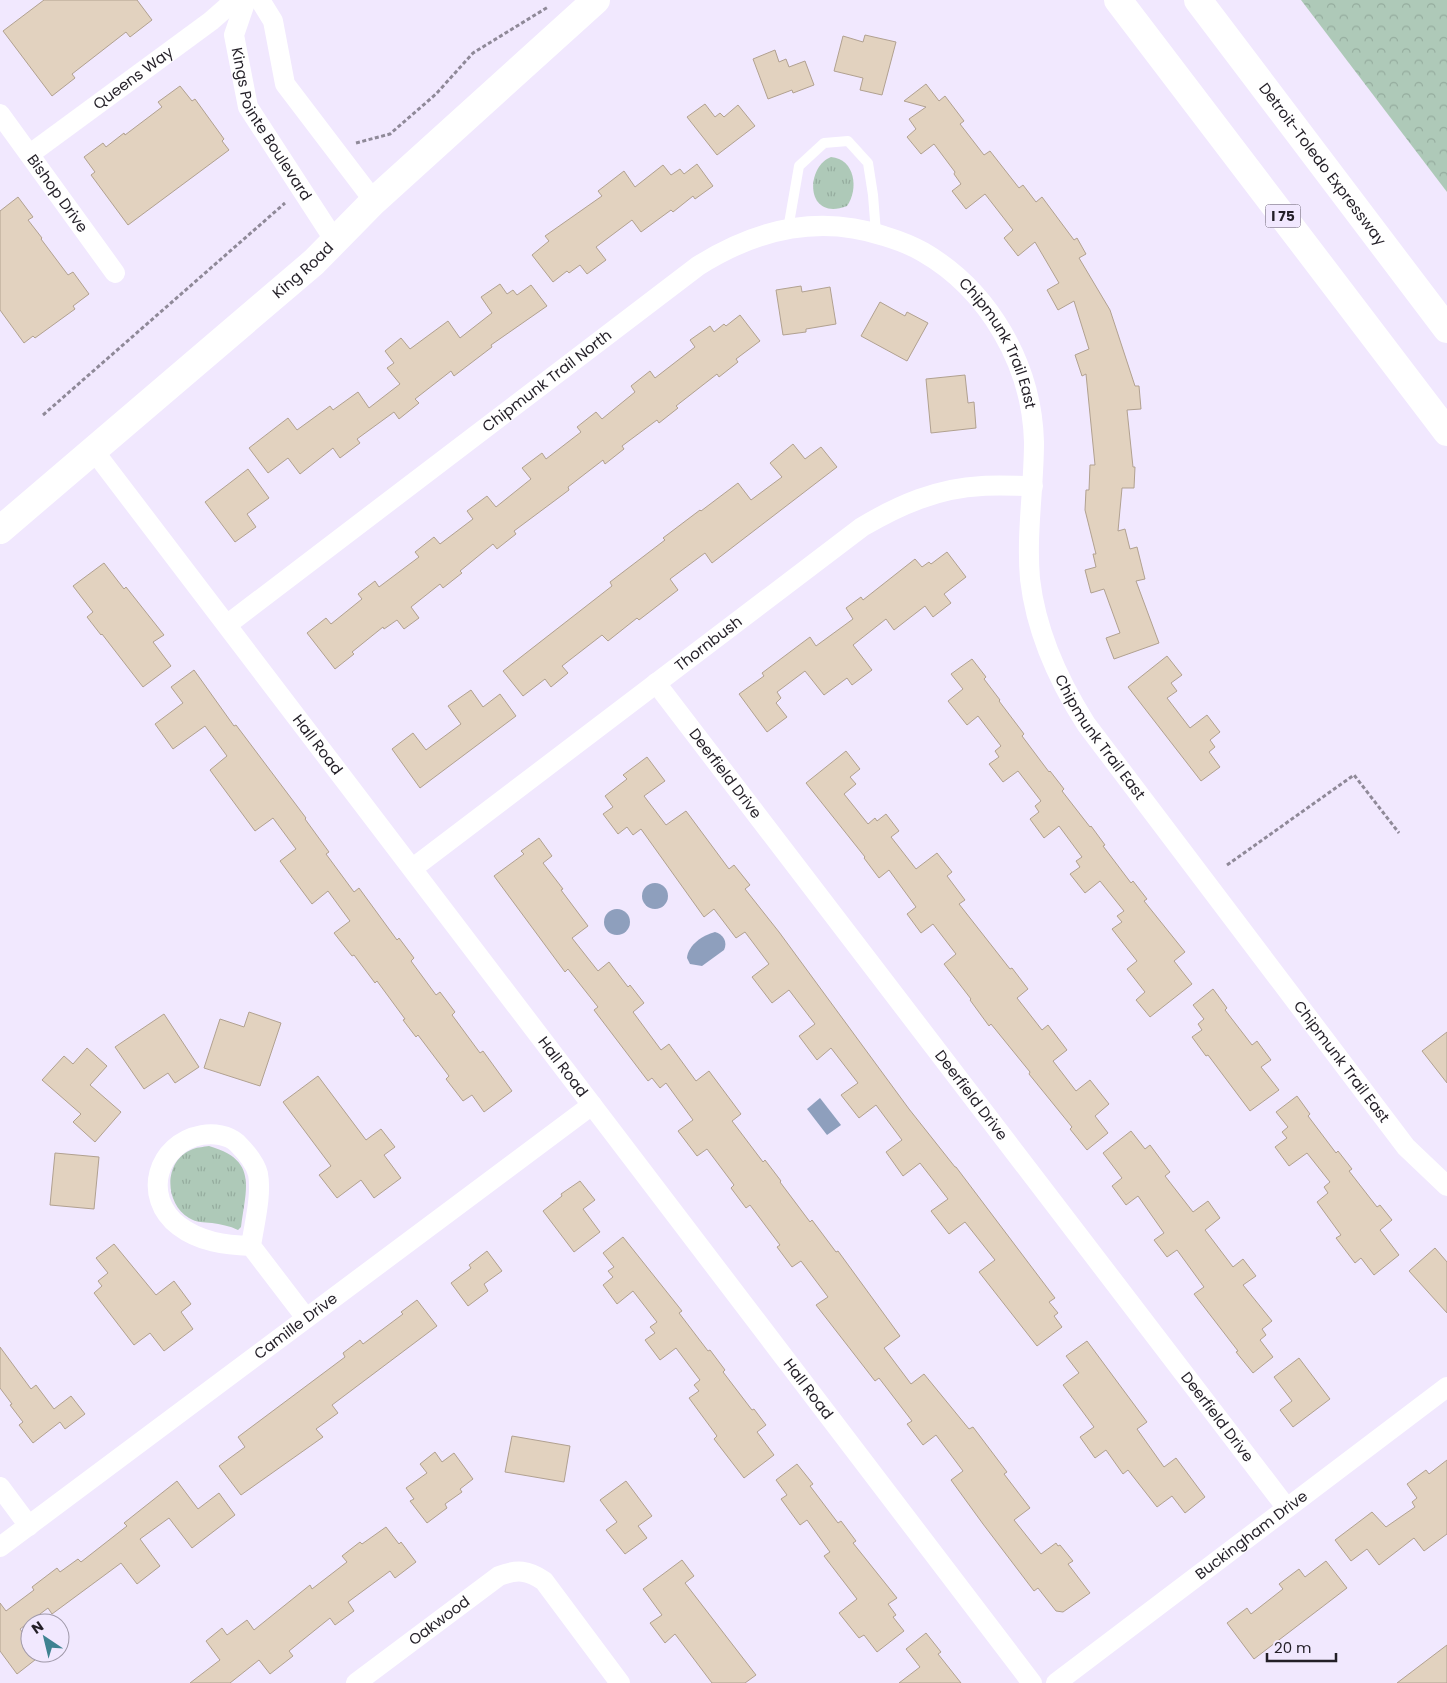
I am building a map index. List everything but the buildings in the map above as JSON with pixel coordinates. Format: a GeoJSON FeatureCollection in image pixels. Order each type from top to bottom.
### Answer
{"type":"FeatureCollection","features":[{"type":"Feature","properties":{"kind":"main road","name":"King Road"},"geometry":{"type":"LineString","coordinates":[[0,530],[306,268],[374,201],[596,0]]}},
{"type":"Feature","properties":{"kind":"main road","name":"I 75"},"geometry":{"type":"LineString","coordinates":[[1118,0],[1447,432]]}},
{"type":"Feature","properties":{"kind":"main road","name":"Detroit-Toledo Expressway"},"geometry":{"type":"LineString","coordinates":[[1198,0],[1447,328]]}},
{"type":"Feature","properties":{"kind":"street","name":"Queens Way"},"geometry":{"type":"LineString","coordinates":[[30,154],[211,22],[234,0]]}},
{"type":"Feature","properties":{"kind":"street","name":"Kings Pointe Boulevard"},"geometry":{"type":"LineString","coordinates":[[246,0],[234,35],[248,107],[335,241]]}},
{"type":"Feature","properties":{"kind":"street","name":"Kings Pointe Boulevard"},"geometry":{"type":"LineString","coordinates":[[260,0],[273,21],[285,84],[374,201]]}},
{"type":"Feature","properties":{"kind":"street","name":"Bishop Drive"},"geometry":{"type":"LineString","coordinates":[[0,114],[115,273]]}},
{"type":"Feature","properties":{"kind":"street","name":"Chipmunk Trail North"},"geometry":{"type":"LineString","coordinates":[[228,624],[698,266],[739,243],[788,229],[832,226],[876,233],[900,241]]}},
{"type":"Feature","properties":{"kind":"street","name":"Chipmunk Trail East"},"geometry":{"type":"LineString","coordinates":[[900,241],[922,251],[962,280],[978,297],[1001,329],[1018,364],[1030,401],[1034,440],[1028,553],[1030,581],[1043,636],[1054,666],[1070,700],[1092,732],[1406,1147],[1447,1186]]}},
{"type":"Feature","properties":{"kind":"street","name":"Hall Road"},"geometry":{"type":"LineString","coordinates":[[94,451],[228,624],[1032,1683]]}},
{"type":"Feature","properties":{"kind":"street","name":"Thornbush"},"geometry":{"type":"LineString","coordinates":[[413,868],[862,527],[888,512],[923,497],[952,489],[982,486],[1033,486]]}},
{"type":"Feature","properties":{"kind":"street","name":"Deerfield Drive"},"geometry":{"type":"LineString","coordinates":[[656,683],[1286,1507]]}},
{"type":"Feature","properties":{"kind":"street","name":"Camille Drive"},"geometry":{"type":"LineString","coordinates":[[0,1547],[592,1105]]}},
{"type":"Feature","properties":{"kind":"street"},"geometry":{"type":"LineString","coordinates":[[251,1246],[225,1245],[198,1238],[178,1225],[160,1205],[156,1185],[163,1164],[175,1147],[189,1137],[210,1134],[230,1138],[248,1153],[258,1174],[258,1193],[251,1246],[306,1318]]}},
{"type":"Feature","properties":{"kind":"street","name":"Buckingham Drive"},"geometry":{"type":"LineString","coordinates":[[1056,1683],[1286,1507],[1447,1387]]}},
{"type":"Feature","properties":{"kind":"street"},"geometry":{"type":"LineString","coordinates":[[0,1487],[29,1526]]}},
{"type":"Feature","properties":{"kind":"street","name":"Oakwood"},"geometry":{"type":"LineString","coordinates":[[356,1683],[499,1576],[510,1572],[526,1571],[544,1581],[620,1683]]}},
{"type":"Feature","properties":{"kind":"lane"},"geometry":{"type":"LineString","coordinates":[[788,229],[799,166],[824,143],[848,141],[868,164],[876,233]]}},
{"type":"Feature","properties":{"kind":"path"},"geometry":{"type":"LineString","coordinates":[[1227,865],[1354,775],[1399,833]]}},
{"type":"Feature","properties":{"kind":"green space"},"geometry":{"type":"Polygon","coordinates":[[[1301,0],[1447,0],[1447,192],[1301,0]]]}},
{"type":"Feature","properties":{"kind":"green space"},"geometry":{"type":"Polygon","coordinates":[[[831,157],[845,163],[853,176],[854,184],[851,199],[847,206],[833,209],[823,206],[817,200],[814,191],[817,171],[822,163],[831,157]]]}},
{"type":"Feature","properties":{"kind":"green space"},"geometry":{"type":"Polygon","coordinates":[[[209,1146],[225,1152],[242,1167],[246,1187],[241,1227],[238,1230],[222,1225],[197,1222],[189,1218],[181,1211],[171,1192],[170,1182],[176,1162],[193,1149],[209,1146]]]}},
{"type":"Feature","properties":{"kind":"water"},"geometry":{"type":"Polygon","coordinates":[[[655,883],[664,887],[668,896],[664,905],[655,909],[646,905],[642,896],[646,887],[655,883]]]}},
{"type":"Feature","properties":{"kind":"water"},"geometry":{"type":"Polygon","coordinates":[[[617,909],[626,913],[630,922],[626,931],[617,935],[608,931],[604,922],[608,913],[617,909]]]}},
{"type":"Feature","properties":{"kind":"water"},"geometry":{"type":"Polygon","coordinates":[[[715,932],[724,939],[724,950],[702,966],[690,964],[687,958],[693,945],[701,938],[715,932]]]}},
{"type":"Feature","properties":{"kind":"water"},"geometry":{"type":"Polygon","coordinates":[[[820,1098],[841,1125],[827,1135],[807,1109],[820,1098]]]}}]}
